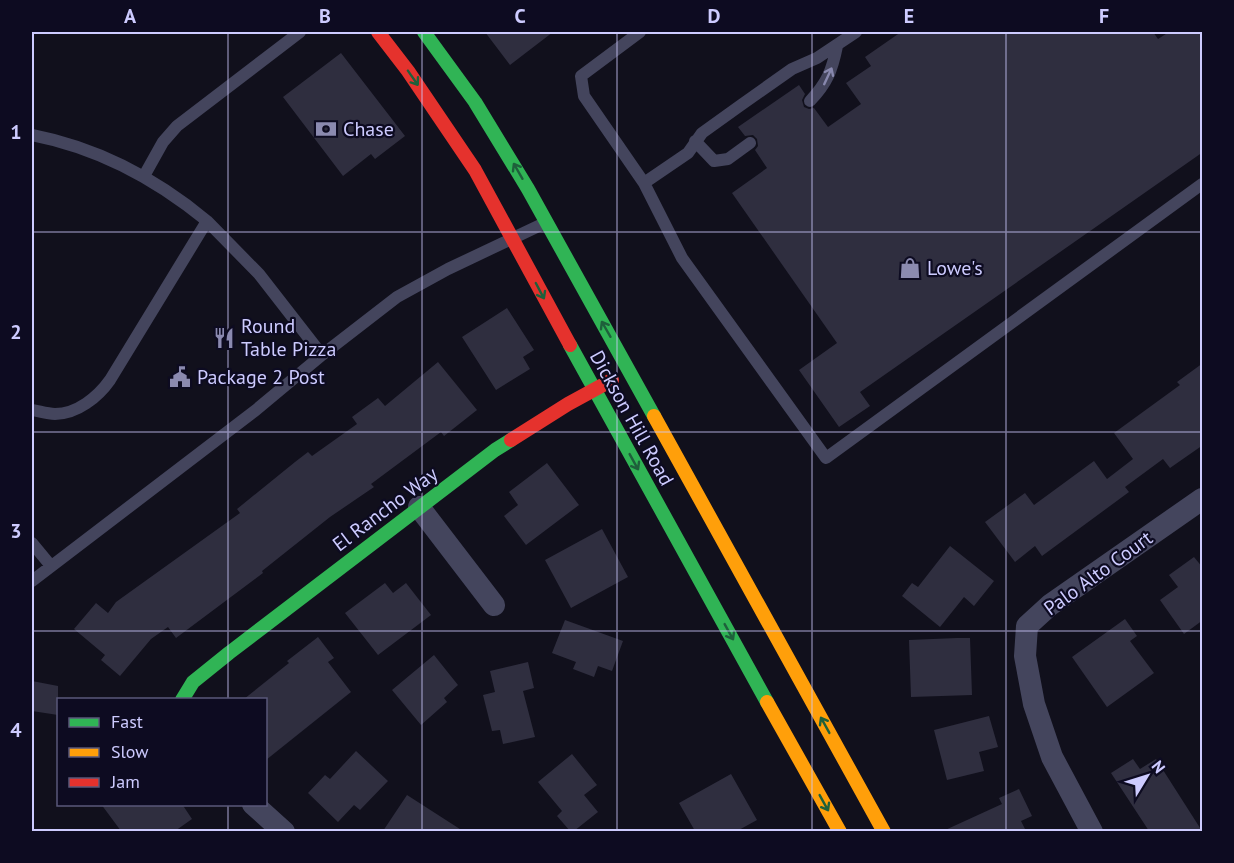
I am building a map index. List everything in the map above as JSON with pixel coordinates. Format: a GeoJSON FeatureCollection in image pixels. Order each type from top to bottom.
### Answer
{"type":"FeatureCollection","features":[{"type":"Feature","properties":{"kind":"street","name":"Dickson Hill Road"},"geometry":{"type":"LineString","coordinates":[[378,32],[408,71],[475,170],[594,390],[840,831]]}},
{"type":"Feature","properties":{"kind":"street","name":"Dickson Hill Road"},"geometry":{"type":"LineString","coordinates":[[424,32],[475,102],[547,222],[884,831]]}},
{"type":"Feature","properties":{"kind":"street","name":"El Rancho Way"},"geometry":{"type":"LineString","coordinates":[[183,698],[193,682],[495,450],[629,371]]}},
{"type":"Feature","properties":{"kind":"street","name":"Palo Alto Court"},"geometry":{"type":"LineString","coordinates":[[1092,831],[1052,757],[1034,704],[1025,656],[1027,626],[1050,605],[1203,499]]}},
{"type":"Feature","properties":{"kind":"street"},"geometry":{"type":"LineString","coordinates":[[419,507],[494,605]]}},
{"type":"Feature","properties":{"kind":"street"},"geometry":{"type":"LineString","coordinates":[[255,806],[284,831]]}},
{"type":"Feature","properties":{"kind":"lane"},"geometry":{"type":"LineString","coordinates":[[144,176],[163,142],[177,126],[300,32]]}},
{"type":"Feature","properties":{"kind":"lane"},"geometry":{"type":"LineString","coordinates":[[640,32],[581,76],[584,96],[644,183],[682,258],[826,458],[1203,184]]}},
{"type":"Feature","properties":{"kind":"lane"},"geometry":{"type":"LineString","coordinates":[[644,183],[688,153],[702,133],[792,69],[817,58],[856,32]]}},
{"type":"Feature","properties":{"kind":"lane"},"geometry":{"type":"LineString","coordinates":[[810,101],[823,88],[832,69],[837,46]]}},
{"type":"Feature","properties":{"kind":"lane"},"geometry":{"type":"LineString","coordinates":[[32,135],[98,154],[144,176],[177,196],[207,221],[259,274],[322,355]]}},
{"type":"Feature","properties":{"kind":"lane"},"geometry":{"type":"LineString","coordinates":[[695,141],[714,161],[728,159],[750,143]]}},
{"type":"Feature","properties":{"kind":"lane"},"geometry":{"type":"LineString","coordinates":[[32,410],[57,414],[80,407],[99,394],[110,380],[207,221]]}},
{"type":"Feature","properties":{"kind":"lane"},"geometry":{"type":"LineString","coordinates":[[32,581],[256,410],[397,297],[448,269],[547,222]]}},
{"type":"Feature","properties":{"kind":"lane"},"geometry":{"type":"LineString","coordinates":[[32,543],[51,566]]}},
{"type":"Feature","properties":{"kind":"building"},"geometry":{"type":"Polygon","coordinates":[[[485,32],[553,32],[510,65],[485,32]]]}},
{"type":"Feature","properties":{"kind":"building","name":"Lowe's"},"geometry":{"type":"Polygon","coordinates":[[[901,32],[1153,32],[1158,39],[1169,32],[1203,32],[1203,152],[860,392],[870,406],[839,427],[799,370],[837,343],[732,193],[767,168],[755,150],[758,146],[757,139],[753,135],[745,136],[738,127],[799,85],[805,94],[802,100],[804,107],[814,108],[828,127],[861,104],[846,83],[871,66],[865,57],[901,32]]]}},
{"type":"Feature","properties":{"kind":"building"},"geometry":{"type":"Polygon","coordinates":[[[341,53],[405,136],[375,159],[371,154],[343,176],[283,97],[341,53]]]}},
{"type":"Feature","properties":{"kind":"building"},"geometry":{"type":"Polygon","coordinates":[[[507,308],[534,350],[523,357],[530,369],[496,390],[462,337],[507,308]]]}},
{"type":"Feature","properties":{"kind":"building"},"geometry":{"type":"Polygon","coordinates":[[[438,362],[477,410],[444,436],[441,432],[371,484],[374,487],[330,517],[262,571],[263,573],[176,638],[168,627],[151,639],[120,676],[101,660],[105,655],[74,629],[96,603],[108,613],[116,602],[240,513],[237,509],[308,452],[312,456],[357,424],[352,417],[378,398],[385,406],[438,362]]]}},
{"type":"Feature","properties":{"kind":"building"},"geometry":{"type":"Polygon","coordinates":[[[1203,363],[1203,445],[1170,468],[1163,459],[1125,487],[1129,492],[1042,556],[1035,546],[1015,562],[985,522],[1025,493],[1034,505],[1094,461],[1107,479],[1133,459],[1114,433],[1180,385],[1177,382],[1203,363]]]}},
{"type":"Feature","properties":{"kind":"building"},"geometry":{"type":"Polygon","coordinates":[[[547,463],[579,505],[526,545],[504,516],[518,505],[509,492],[547,463]]]}},
{"type":"Feature","properties":{"kind":"building"},"geometry":{"type":"Polygon","coordinates":[[[602,529],[628,577],[571,608],[545,560],[602,529]]]}},
{"type":"Feature","properties":{"kind":"building"},"geometry":{"type":"Polygon","coordinates":[[[950,546],[994,581],[974,606],[964,597],[940,627],[902,596],[912,583],[918,587],[950,546]]]}},
{"type":"Feature","properties":{"kind":"building"},"geometry":{"type":"Polygon","coordinates":[[[1194,557],[1203,568],[1203,620],[1184,634],[1160,600],[1178,587],[1169,575],[1194,557]]]}},
{"type":"Feature","properties":{"kind":"building"},"geometry":{"type":"Polygon","coordinates":[[[385,583],[393,593],[406,583],[431,615],[378,655],[345,613],[385,583]]]}},
{"type":"Feature","properties":{"kind":"building"},"geometry":{"type":"Polygon","coordinates":[[[1125,619],[1137,636],[1130,641],[1154,673],[1107,707],[1072,657],[1125,619]]]}},
{"type":"Feature","properties":{"kind":"building"},"geometry":{"type":"Polygon","coordinates":[[[565,620],[623,641],[612,671],[598,666],[594,677],[573,669],[576,662],[552,653],[565,620]]]}},
{"type":"Feature","properties":{"kind":"building"},"geometry":{"type":"Polygon","coordinates":[[[318,637],[334,658],[328,662],[351,692],[267,759],[267,698],[245,698],[289,663],[287,661],[318,637]]]}},
{"type":"Feature","properties":{"kind":"building"},"geometry":{"type":"Polygon","coordinates":[[[970,638],[972,695],[911,697],[909,640],[970,638]]]}},
{"type":"Feature","properties":{"kind":"building"},"geometry":{"type":"Polygon","coordinates":[[[434,655],[458,685],[444,698],[447,702],[421,725],[392,690],[434,655]]]}},
{"type":"Feature","properties":{"kind":"building"},"geometry":{"type":"Polygon","coordinates":[[[528,662],[534,688],[523,691],[535,737],[503,744],[500,730],[492,731],[483,695],[495,692],[490,671],[528,662]]]}},
{"type":"Feature","properties":{"kind":"building"},"geometry":{"type":"Polygon","coordinates":[[[32,681],[58,686],[57,715],[32,711],[32,681]]]}},
{"type":"Feature","properties":{"kind":"building"},"geometry":{"type":"Polygon","coordinates":[[[989,716],[998,747],[979,752],[984,771],[947,780],[934,730],[989,716]]]}},
{"type":"Feature","properties":{"kind":"building"},"geometry":{"type":"Polygon","coordinates":[[[356,751],[388,781],[360,810],[354,805],[338,822],[308,793],[325,775],[330,779],[356,751]]]}},
{"type":"Feature","properties":{"kind":"building"},"geometry":{"type":"Polygon","coordinates":[[[572,754],[597,785],[584,795],[598,812],[574,831],[570,831],[557,816],[562,811],[538,782],[572,754]]]}},
{"type":"Feature","properties":{"kind":"building"},"geometry":{"type":"Polygon","coordinates":[[[1133,759],[1140,769],[1156,759],[1202,831],[1149,831],[1111,773],[1133,759]]]}},
{"type":"Feature","properties":{"kind":"building"},"geometry":{"type":"Polygon","coordinates":[[[731,774],[757,820],[737,831],[695,831],[679,803],[731,774]]]}},
{"type":"Feature","properties":{"kind":"building"},"geometry":{"type":"Polygon","coordinates":[[[1019,789],[1032,816],[1021,821],[1026,831],[943,831],[1002,804],[999,798],[1019,789]]]}},
{"type":"Feature","properties":{"kind":"building"},"geometry":{"type":"Polygon","coordinates":[[[407,795],[463,831],[383,831],[407,795]]]}},
{"type":"Feature","properties":{"kind":"building"},"geometry":{"type":"Polygon","coordinates":[[[102,806],[183,806],[192,819],[175,831],[121,831],[102,806]]]}},
{"type":"Feature","properties":{"kind":"traffic: fast"},"geometry":{"type":"LineString","coordinates":[[424,32],[475,102],[528,189],[654,416]]}},
{"type":"Feature","properties":{"kind":"traffic: fast"},"geometry":{"type":"LineString","coordinates":[[570,345],[767,702]]}},
{"type":"Feature","properties":{"kind":"traffic: fast"},"geometry":{"type":"LineString","coordinates":[[183,698],[193,682],[229,653],[511,440]]}},
{"type":"Feature","properties":{"kind":"traffic: slow"},"geometry":{"type":"LineString","coordinates":[[654,416],[884,832]]}},
{"type":"Feature","properties":{"kind":"traffic: slow"},"geometry":{"type":"LineString","coordinates":[[767,702],[840,832]]}},
{"type":"Feature","properties":{"kind":"traffic: jam"},"geometry":{"type":"LineString","coordinates":[[378,32],[408,71],[475,170],[570,345]]}},
{"type":"Feature","properties":{"kind":"traffic: jam"},"geometry":{"type":"LineString","coordinates":[[511,440],[568,404],[612,380]]}},
{"type":"Feature","properties":{"kind":"place","name":"Chase"},"geometry":{"type":"Point","coordinates":[326,129]}},
{"type":"Feature","properties":{"kind":"place","name":"Lowe's"},"geometry":{"type":"Point","coordinates":[910,268]}},
{"type":"Feature","properties":{"kind":"place","name":"Round Table Pizza"},"geometry":{"type":"Point","coordinates":[224,338]}},
{"type":"Feature","properties":{"kind":"place","name":"Package 2 Post"},"geometry":{"type":"Point","coordinates":[180,377]}}]}
